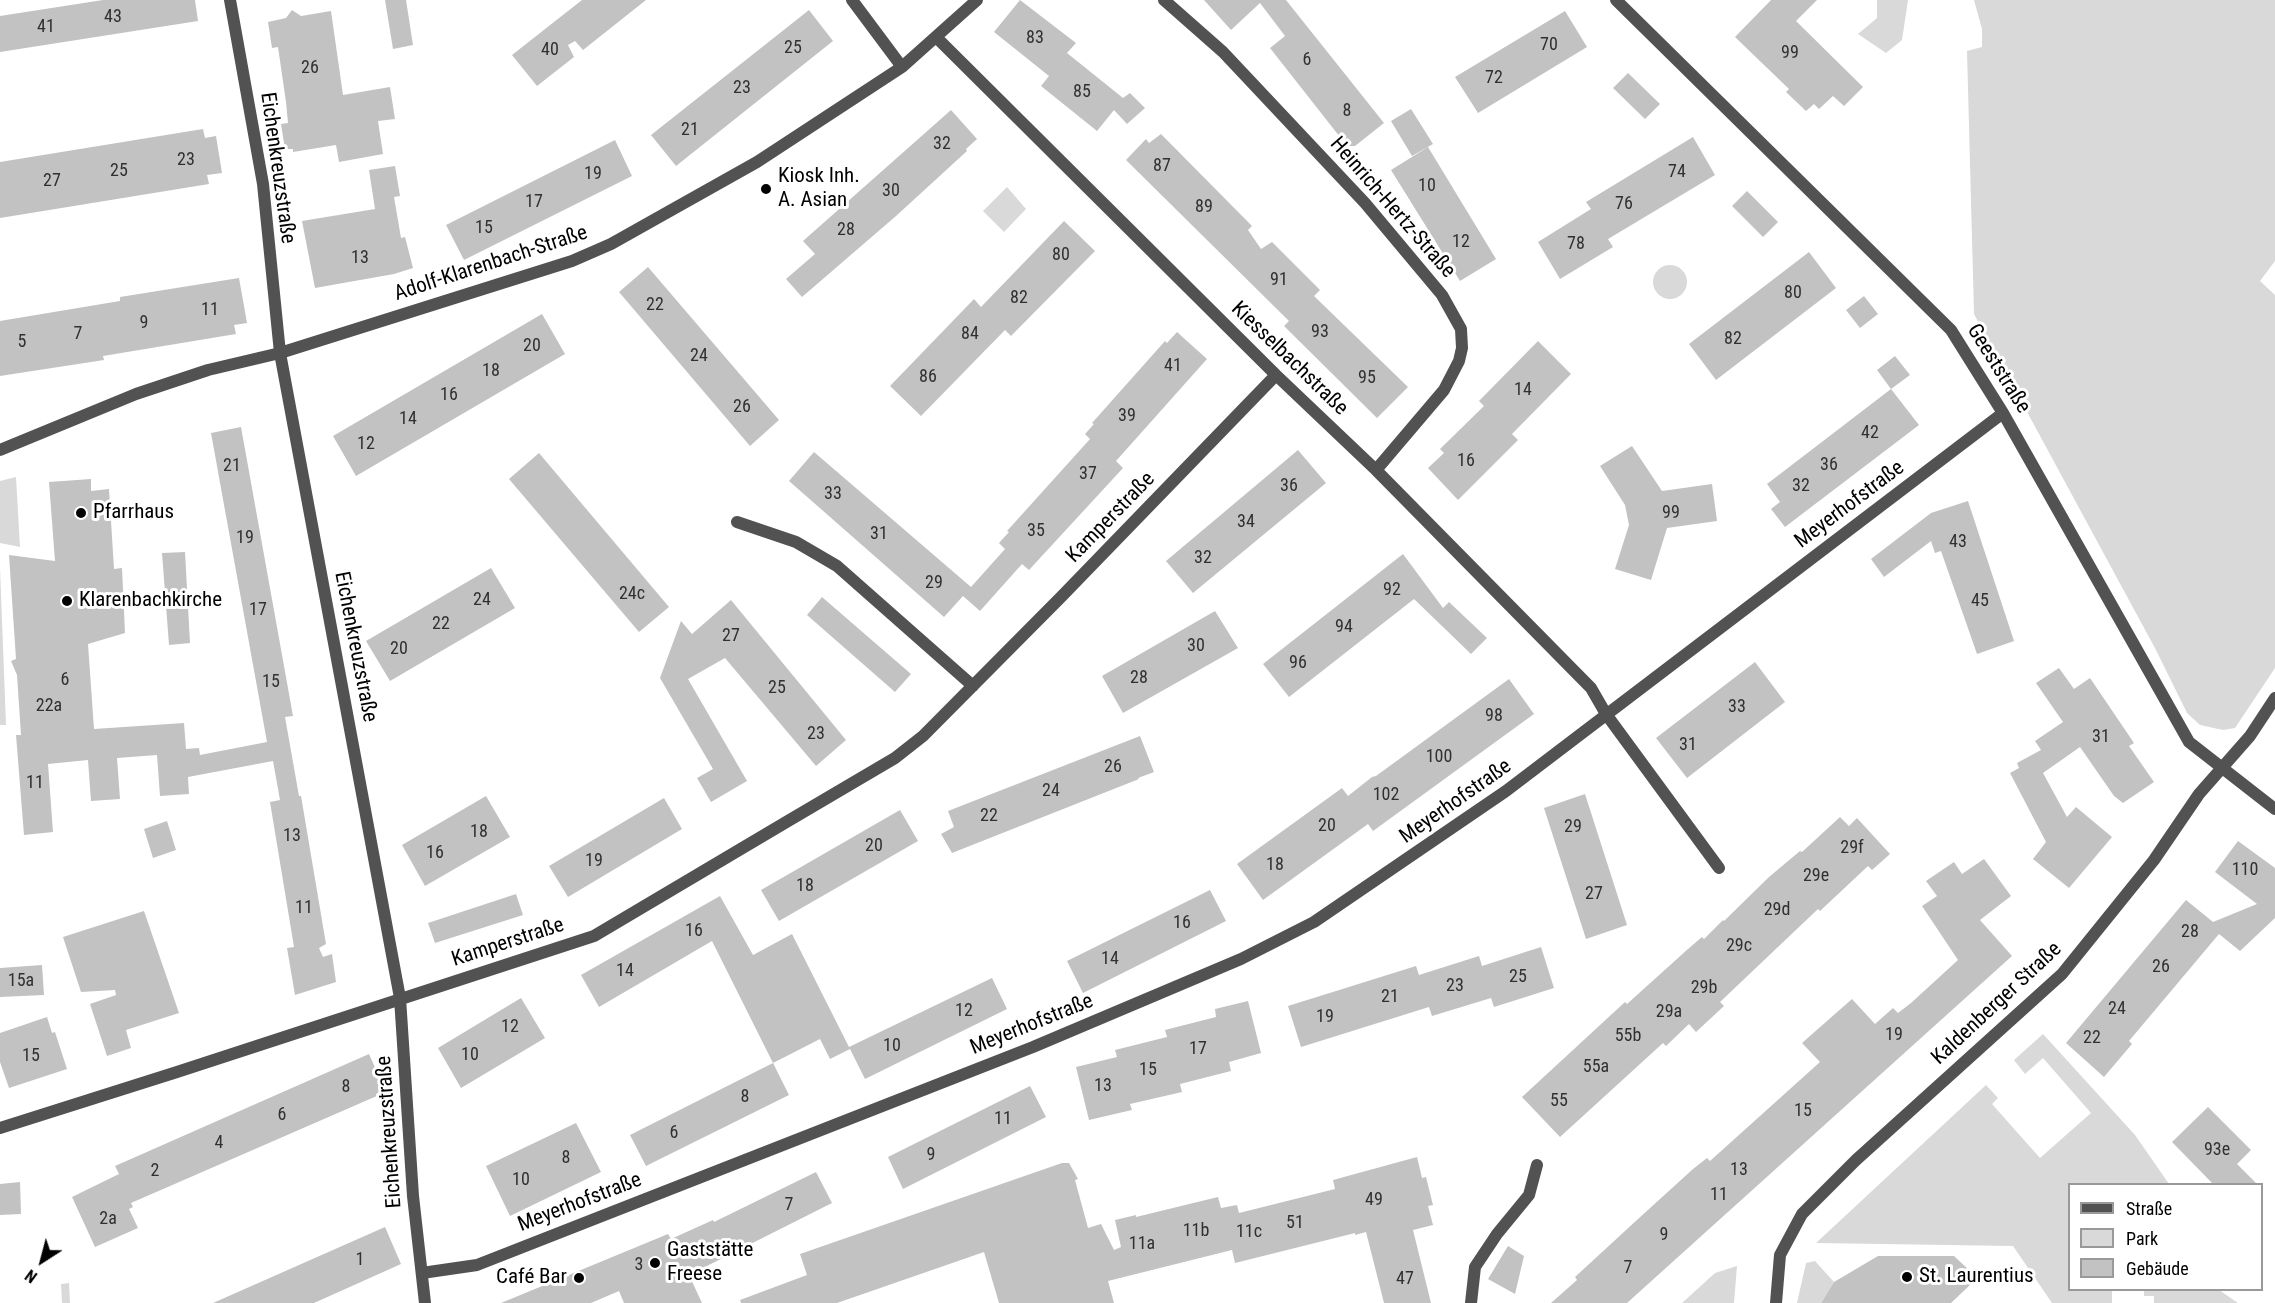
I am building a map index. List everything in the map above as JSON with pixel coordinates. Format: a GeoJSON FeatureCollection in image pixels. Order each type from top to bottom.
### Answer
{"type":"FeatureCollection","features":[{"type":"Feature","properties":{"kind":"street","name":"Eichenkreuzstraße"},"geometry":{"type":"LineString","coordinates":[[231,0],[263,184],[280,353],[400,998],[413,1196],[425,1303]]}},
{"type":"Feature","properties":{"kind":"street"},"geometry":{"type":"LineString","coordinates":[[852,0],[902,68]]}},
{"type":"Feature","properties":{"kind":"street","name":"Adolf-Klarenbach-Straße"},"geometry":{"type":"LineString","coordinates":[[0,450],[136,394],[208,370],[280,353],[572,261],[611,244],[757,162],[902,68],[977,0]]}},
{"type":"Feature","properties":{"kind":"street","name":"Heinrich-Hertz-Straße"},"geometry":{"type":"LineString","coordinates":[[1164,0],[1222,52],[1365,203],[1442,294],[1461,329],[1462,348],[1459,361],[1444,390],[1376,470]]}},
{"type":"Feature","properties":{"kind":"street","name":"Geeststraße"},"geometry":{"type":"LineString","coordinates":[[1616,0],[1951,330],[2003,413],[2189,742],[2275,809]]}},
{"type":"Feature","properties":{"kind":"street","name":"Kiesselbachstraße"},"geometry":{"type":"LineString","coordinates":[[937,38],[1276,375],[1376,470],[1591,688],[1606,714]]}},
{"type":"Feature","properties":{"kind":"street","name":"Kamperstraße"},"geometry":{"type":"LineString","coordinates":[[0,1128],[594,936],[895,758],[923,736],[1276,375]]}},
{"type":"Feature","properties":{"kind":"street","name":"Meyerhofstraße"},"geometry":{"type":"LineString","coordinates":[[422,1273],[477,1265],[1033,1047],[1241,959],[1327,914],[1506,791],[2003,413]]}},
{"type":"Feature","properties":{"kind":"street"},"geometry":{"type":"LineString","coordinates":[[738,522],[796,542],[837,566],[973,686]]}},
{"type":"Feature","properties":{"kind":"street","name":"Kaldenberger Straße"},"geometry":{"type":"LineString","coordinates":[[1776,1303],[1780,1255],[1802,1214],[1856,1160],[2062,974],[2154,860],[2199,794],[2250,736],[2275,698]]}},
{"type":"Feature","properties":{"kind":"street"},"geometry":{"type":"LineString","coordinates":[[1606,714],[1719,868]]}},
{"type":"Feature","properties":{"kind":"street"},"geometry":{"type":"LineString","coordinates":[[1471,1303],[1474,1267],[1529,1195],[1537,1165]]}},
{"type":"Feature","properties":{"kind":"green space"},"geometry":{"type":"Polygon","coordinates":[[[1877,0],[1908,0],[1902,40],[1886,53],[1858,34],[1877,18],[1877,0]]]}},
{"type":"Feature","properties":{"kind":"green space"},"geometry":{"type":"Polygon","coordinates":[[[1974,0],[2275,0],[2275,261],[2260,281],[2275,295],[2275,668],[2235,728],[2223,730],[2200,725],[2187,713],[2156,650],[1974,314],[1967,51],[1982,47],[1982,29],[1974,0]]]}},
{"type":"Feature","properties":{"kind":"green space"},"geometry":{"type":"Polygon","coordinates":[[[1007,187],[1026,209],[1004,232],[983,211],[1007,187]]]}},
{"type":"Feature","properties":{"kind":"green space"},"geometry":{"type":"Polygon","coordinates":[[[1670,265],[1682,270],[1687,282],[1682,294],[1670,299],[1658,294],[1653,282],[1658,270],[1670,265]]]}},
{"type":"Feature","properties":{"kind":"green space"},"geometry":{"type":"Polygon","coordinates":[[[16,477],[20,547],[0,543],[0,481],[16,477]]]}},
{"type":"Feature","properties":{"kind":"green space"},"geometry":{"type":"Polygon","coordinates":[[[0,568],[6,725],[0,725],[0,568]]]}},
{"type":"Feature","properties":{"kind":"green space"},"geometry":{"type":"Polygon","coordinates":[[[2043,1034],[2135,1135],[2168,1183],[2068,1183],[2068,1291],[2112,1291],[2112,1303],[2052,1303],[2013,1246],[1816,1243],[1986,1085],[1998,1098],[1992,1104],[2040,1158],[2091,1113],[2043,1058],[2025,1074],[2014,1060],[2043,1034]]]}},
{"type":"Feature","properties":{"kind":"green space"},"geometry":{"type":"Polygon","coordinates":[[[1815,1261],[1834,1282],[1821,1303],[1797,1303],[1806,1263],[1815,1261]]]}},
{"type":"Feature","properties":{"kind":"green space"},"geometry":{"type":"Polygon","coordinates":[[[1737,1266],[1734,1303],[1682,1303],[1715,1273],[1737,1266]]]}},
{"type":"Feature","properties":{"kind":"green space"},"geometry":{"type":"Polygon","coordinates":[[[69,1283],[70,1303],[62,1303],[61,1284],[69,1283]]]}},
{"type":"Feature","properties":{"kind":"green space"},"geometry":{"type":"Polygon","coordinates":[[[2144,1291],[2220,1291],[2238,1303],[2154,1303],[2154,1296],[2144,1296],[2144,1291]]]}},
{"type":"Feature","properties":{"kind":"building"},"geometry":{"type":"Polygon","coordinates":[[[103,0],[195,0],[198,21],[0,52],[0,16],[103,0]]]}},
{"type":"Feature","properties":{"kind":"building"},"geometry":{"type":"Polygon","coordinates":[[[385,0],[406,0],[413,45],[393,49],[385,0]]]}},
{"type":"Feature","properties":{"kind":"building"},"geometry":{"type":"Polygon","coordinates":[[[582,0],[646,0],[583,50],[575,41],[568,45],[574,57],[537,86],[512,55],[582,0]]]}},
{"type":"Feature","properties":{"kind":"building"},"geometry":{"type":"Polygon","coordinates":[[[1020,0],[1076,43],[1067,53],[1123,98],[1130,93],[1145,108],[1127,124],[1114,110],[1097,131],[1041,86],[1049,76],[994,32],[1020,0]]]}},
{"type":"Feature","properties":{"kind":"building"},"geometry":{"type":"Polygon","coordinates":[[[1204,0],[1286,0],[1384,123],[1355,146],[1347,146],[1270,48],[1285,36],[1260,3],[1231,30],[1204,0]]]}},
{"type":"Feature","properties":{"kind":"building"},"geometry":{"type":"Polygon","coordinates":[[[1771,0],[1817,0],[1796,21],[1863,87],[1844,106],[1833,96],[1819,109],[1814,104],[1806,111],[1786,92],[1789,89],[1735,37],[1771,0]]]}},
{"type":"Feature","properties":{"kind":"building"},"geometry":{"type":"Polygon","coordinates":[[[292,10],[301,16],[331,11],[343,95],[390,87],[395,119],[378,121],[383,154],[339,162],[336,145],[293,152],[293,149],[285,149],[281,124],[288,123],[286,102],[278,47],[272,48],[268,22],[286,18],[292,10]]]}},
{"type":"Feature","properties":{"kind":"building"},"geometry":{"type":"Polygon","coordinates":[[[809,10],[833,41],[676,166],[651,135],[809,10]]]}},
{"type":"Feature","properties":{"kind":"building"},"geometry":{"type":"Polygon","coordinates":[[[1565,11],[1587,47],[1478,113],[1455,77],[1565,11]]]}},
{"type":"Feature","properties":{"kind":"building"},"geometry":{"type":"Polygon","coordinates":[[[1628,73],[1660,104],[1645,119],[1613,88],[1628,73]]]}},
{"type":"Feature","properties":{"kind":"building"},"geometry":{"type":"Polygon","coordinates":[[[1411,109],[1433,144],[1412,156],[1391,121],[1411,109]]]}},
{"type":"Feature","properties":{"kind":"building"},"geometry":{"type":"Polygon","coordinates":[[[951,110],[977,139],[966,149],[967,151],[896,216],[802,297],[786,279],[815,254],[803,241],[951,110]]]}},
{"type":"Feature","properties":{"kind":"building"},"geometry":{"type":"Polygon","coordinates":[[[203,129],[205,138],[216,136],[222,173],[207,175],[209,184],[0,218],[0,162],[203,129]]]}},
{"type":"Feature","properties":{"kind":"building"},"geometry":{"type":"Polygon","coordinates":[[[1161,134],[1252,226],[1248,230],[1261,249],[1272,242],[1320,290],[1314,296],[1408,387],[1377,418],[1284,326],[1289,321],[1126,160],[1146,139],[1149,143],[1161,134]]]}},
{"type":"Feature","properties":{"kind":"building"},"geometry":{"type":"Polygon","coordinates":[[[1693,137],[1715,175],[1608,239],[1613,247],[1560,279],[1538,242],[1591,209],[1586,202],[1693,137]]]}},
{"type":"Feature","properties":{"kind":"building"},"geometry":{"type":"Polygon","coordinates":[[[615,140],[632,176],[464,260],[446,225],[615,140]]]}},
{"type":"Feature","properties":{"kind":"building"},"geometry":{"type":"Polygon","coordinates":[[[1428,147],[1496,259],[1460,281],[1391,170],[1428,147]]]}},
{"type":"Feature","properties":{"kind":"building"},"geometry":{"type":"Polygon","coordinates":[[[395,166],[400,196],[394,197],[401,238],[405,237],[413,268],[394,274],[315,288],[302,221],[375,209],[369,170],[395,166]]]}},
{"type":"Feature","properties":{"kind":"building"},"geometry":{"type":"Polygon","coordinates":[[[1747,191],[1778,222],[1763,237],[1732,206],[1747,191]]]}},
{"type":"Feature","properties":{"kind":"building"},"geometry":{"type":"Polygon","coordinates":[[[1064,221],[1095,251],[1011,336],[1005,330],[921,416],[890,386],[974,299],[981,307],[1064,221]]]}},
{"type":"Feature","properties":{"kind":"building"},"geometry":{"type":"Polygon","coordinates":[[[1809,252],[1836,288],[1716,380],[1689,344],[1809,252]]]}},
{"type":"Feature","properties":{"kind":"building"},"geometry":{"type":"Polygon","coordinates":[[[648,267],[779,420],[750,446],[619,292],[648,267]]]}},
{"type":"Feature","properties":{"kind":"building"},"geometry":{"type":"Polygon","coordinates":[[[239,278],[247,323],[234,325],[236,334],[103,356],[104,360],[0,376],[0,321],[120,301],[120,297],[239,278]]]}},
{"type":"Feature","properties":{"kind":"building"},"geometry":{"type":"Polygon","coordinates":[[[1864,296],[1878,314],[1860,328],[1846,310],[1864,296]]]}},
{"type":"Feature","properties":{"kind":"building"},"geometry":{"type":"Polygon","coordinates":[[[542,314],[565,354],[356,476],[333,436],[542,314]]]}},
{"type":"Feature","properties":{"kind":"building"},"geometry":{"type":"Polygon","coordinates":[[[1177,332],[1207,359],[1116,461],[1123,468],[1029,570],[1022,564],[980,611],[963,596],[944,617],[789,481],[814,452],[971,587],[1005,549],[999,543],[1009,532],[1007,531],[1090,439],[1085,434],[1094,424],[1092,423],[1165,341],[1167,343],[1177,332]]]}},
{"type":"Feature","properties":{"kind":"building"},"geometry":{"type":"Polygon","coordinates":[[[1538,341],[1571,374],[1512,434],[1518,440],[1458,500],[1428,468],[1444,453],[1440,449],[1484,406],[1479,401],[1538,341]]]}},
{"type":"Feature","properties":{"kind":"building"},"geometry":{"type":"Polygon","coordinates":[[[1895,356],[1910,375],[1891,389],[1877,370],[1895,356]]]}},
{"type":"Feature","properties":{"kind":"building"},"geometry":{"type":"Polygon","coordinates":[[[1891,389],[1919,425],[1785,527],[1771,509],[1780,502],[1767,484],[1891,389]]]}},
{"type":"Feature","properties":{"kind":"building"},"geometry":{"type":"Polygon","coordinates":[[[241,427],[293,716],[285,717],[326,944],[319,948],[323,957],[332,954],[336,982],[295,995],[287,948],[294,947],[270,802],[280,800],[273,761],[188,777],[189,794],[160,796],[157,755],[117,758],[120,799],[91,801],[88,760],[48,764],[53,832],[24,835],[16,735],[21,735],[17,675],[11,661],[16,659],[9,555],[55,561],[49,482],[91,479],[91,491],[109,489],[114,569],[122,568],[125,633],[88,644],[94,729],[184,723],[186,749],[199,748],[200,755],[267,742],[211,433],[241,427]]]}},
{"type":"Feature","properties":{"kind":"building"},"geometry":{"type":"Polygon","coordinates":[[[1632,446],[1662,491],[1712,484],[1717,521],[1667,528],[1651,580],[1615,569],[1629,525],[1625,505],[1600,466],[1632,446]]]}},
{"type":"Feature","properties":{"kind":"building"},"geometry":{"type":"Polygon","coordinates":[[[1298,450],[1326,483],[1193,593],[1166,561],[1298,450]]]}},
{"type":"Feature","properties":{"kind":"building"},"geometry":{"type":"Polygon","coordinates":[[[539,453],[669,607],[639,632],[509,479],[539,453]]]}},
{"type":"Feature","properties":{"kind":"building"},"geometry":{"type":"Polygon","coordinates":[[[1968,501],[2014,641],[1977,654],[1941,551],[1935,553],[1931,541],[1884,577],[1871,559],[1931,513],[1968,501]]]}},
{"type":"Feature","properties":{"kind":"building"},"geometry":{"type":"Polygon","coordinates":[[[185,552],[190,643],[169,645],[162,553],[185,552]]]}},
{"type":"Feature","properties":{"kind":"building"},"geometry":{"type":"Polygon","coordinates":[[[1403,554],[1443,608],[1449,602],[1487,638],[1471,654],[1414,599],[1289,697],[1263,664],[1403,554]]]}},
{"type":"Feature","properties":{"kind":"building"},"geometry":{"type":"Polygon","coordinates":[[[491,568],[515,608],[390,681],[366,641],[491,568]]]}},
{"type":"Feature","properties":{"kind":"building"},"geometry":{"type":"Polygon","coordinates":[[[822,597],[911,674],[895,692],[807,615],[822,597]]]}},
{"type":"Feature","properties":{"kind":"building"},"geometry":{"type":"Polygon","coordinates":[[[731,600],[846,740],[816,766],[725,658],[688,679],[747,781],[711,802],[697,778],[713,769],[660,678],[681,621],[692,634],[731,600]]]}},
{"type":"Feature","properties":{"kind":"building"},"geometry":{"type":"Polygon","coordinates":[[[1215,611],[1238,648],[1123,713],[1102,676],[1215,611]]]}},
{"type":"Feature","properties":{"kind":"building"},"geometry":{"type":"Polygon","coordinates":[[[1755,662],[1785,702],[1687,778],[1656,738],[1755,662]]]}},
{"type":"Feature","properties":{"kind":"building"},"geometry":{"type":"Polygon","coordinates":[[[2059,668],[2074,689],[2090,678],[2134,743],[2129,746],[2154,782],[2123,803],[2114,796],[2080,747],[2043,773],[2067,817],[2076,807],[2112,837],[2069,888],[2033,859],[2046,842],[2010,773],[2019,768],[2017,763],[2041,750],[2035,741],[2063,722],[2036,683],[2059,668]]]}},
{"type":"Feature","properties":{"kind":"building"},"geometry":{"type":"Polygon","coordinates":[[[1509,679],[1534,714],[1373,831],[1368,824],[1263,900],[1237,864],[1342,788],[1348,796],[1509,679]]]}},
{"type":"Feature","properties":{"kind":"building"},"geometry":{"type":"Polygon","coordinates":[[[1140,736],[1154,772],[952,853],[941,834],[954,827],[948,811],[1140,736]]]}},
{"type":"Feature","properties":{"kind":"building"},"geometry":{"type":"Polygon","coordinates":[[[1585,794],[1627,925],[1586,939],[1544,808],[1585,794]]]}},
{"type":"Feature","properties":{"kind":"building"},"geometry":{"type":"Polygon","coordinates":[[[486,796],[510,837],[425,886],[402,845],[486,796]]]}},
{"type":"Feature","properties":{"kind":"building"},"geometry":{"type":"Polygon","coordinates":[[[664,798],[682,829],[568,897],[549,866],[664,798]]]}},
{"type":"Feature","properties":{"kind":"building"},"geometry":{"type":"Polygon","coordinates":[[[900,810],[918,841],[779,921],[761,890],[900,810]]]}},
{"type":"Feature","properties":{"kind":"building"},"geometry":{"type":"Polygon","coordinates":[[[1840,817],[1849,826],[1857,818],[1890,854],[1872,870],[1868,866],[1820,911],[1818,909],[1720,1002],[1724,1006],[1696,1032],[1689,1024],[1666,1046],[1663,1043],[1560,1137],[1522,1097],[1625,1002],[1627,1004],[1702,937],[1704,939],[1769,877],[1800,851],[1802,852],[1840,817]]]}},
{"type":"Feature","properties":{"kind":"building"},"geometry":{"type":"Polygon","coordinates":[[[167,821],[176,850],[153,858],[144,829],[167,821]]]}},
{"type":"Feature","properties":{"kind":"building"},"geometry":{"type":"Polygon","coordinates":[[[2238,841],[2275,868],[2275,918],[2240,951],[2219,934],[2129,1041],[2132,1044],[2104,1077],[2066,1043],[2186,900],[2213,922],[2257,904],[2215,872],[2238,841]]]}},
{"type":"Feature","properties":{"kind":"building"},"geometry":{"type":"Polygon","coordinates":[[[1984,859],[2011,896],[1980,920],[2012,956],[1627,1303],[1551,1303],[1577,1280],[1575,1277],[1693,1169],[1707,1158],[1710,1161],[1820,1062],[1802,1043],[1852,999],[1875,1024],[1893,1008],[1898,1013],[1911,1003],[1958,960],[1922,906],[1937,896],[1926,881],[1954,862],[1962,874],[1984,859]]]}},
{"type":"Feature","properties":{"kind":"building"},"geometry":{"type":"Polygon","coordinates":[[[1210,890],[1226,921],[1083,993],[1067,961],[1210,890]]]}},
{"type":"Feature","properties":{"kind":"building"},"geometry":{"type":"Polygon","coordinates":[[[516,894],[523,915],[435,943],[428,923],[516,894]]]}},
{"type":"Feature","properties":{"kind":"building"},"geometry":{"type":"Polygon","coordinates":[[[720,896],[753,955],[792,934],[849,1047],[992,978],[1007,1009],[865,1079],[850,1049],[830,1059],[820,1039],[773,1063],[712,941],[599,1007],[581,975],[720,896]]]}},
{"type":"Feature","properties":{"kind":"building"},"geometry":{"type":"Polygon","coordinates":[[[144,911],[179,1013],[126,1030],[131,1048],[107,1056],[90,1004],[116,995],[115,990],[81,992],[63,937],[144,911]]]}},
{"type":"Feature","properties":{"kind":"building"},"geometry":{"type":"Polygon","coordinates":[[[1541,947],[1554,988],[1494,1007],[1491,998],[1432,1016],[1429,1007],[1301,1047],[1288,1006],[1416,966],[1419,975],[1479,956],[1482,966],[1541,947]]]}},
{"type":"Feature","properties":{"kind":"building"},"geometry":{"type":"Polygon","coordinates":[[[42,965],[44,995],[0,997],[0,968],[42,965]]]}},
{"type":"Feature","properties":{"kind":"building"},"geometry":{"type":"Polygon","coordinates":[[[521,998],[545,1038],[461,1088],[438,1048],[521,998]]]}},
{"type":"Feature","properties":{"kind":"building"},"geometry":{"type":"Polygon","coordinates":[[[1248,1001],[1261,1053],[1229,1062],[1231,1071],[1180,1084],[1182,1092],[1130,1104],[1132,1110],[1089,1120],[1076,1067],[1117,1057],[1115,1050],[1167,1037],[1165,1030],[1216,1017],[1215,1009],[1248,1001]]]}},
{"type":"Feature","properties":{"kind":"building"},"geometry":{"type":"Polygon","coordinates":[[[47,1017],[52,1033],[55,1032],[67,1069],[9,1088],[0,1062],[0,1033],[47,1017]]]}},
{"type":"Feature","properties":{"kind":"building"},"geometry":{"type":"Polygon","coordinates":[[[369,1054],[386,1092],[131,1203],[133,1207],[129,1209],[138,1228],[95,1247],[72,1197],[119,1174],[115,1166],[369,1054]]]}},
{"type":"Feature","properties":{"kind":"building"},"geometry":{"type":"Polygon","coordinates":[[[773,1063],[789,1095],[646,1166],[630,1135],[773,1063]]]}},
{"type":"Feature","properties":{"kind":"building"},"geometry":{"type":"Polygon","coordinates":[[[1030,1086],[1046,1117],[903,1189],[888,1157],[1030,1086]]]}},
{"type":"Feature","properties":{"kind":"building"},"geometry":{"type":"Polygon","coordinates":[[[2208,1107],[2251,1150],[2237,1164],[2256,1183],[2212,1183],[2172,1142],[2208,1107]]]}},
{"type":"Feature","properties":{"kind":"building"},"geometry":{"type":"Polygon","coordinates":[[[576,1123],[601,1172],[510,1216],[486,1166],[576,1123]]]}},
{"type":"Feature","properties":{"kind":"building"},"geometry":{"type":"Polygon","coordinates":[[[1417,1157],[1422,1178],[1426,1177],[1433,1205],[1428,1206],[1433,1225],[1413,1230],[1431,1303],[1384,1303],[1366,1232],[1235,1263],[1232,1250],[1108,1281],[1114,1303],[999,1303],[984,1252],[837,1303],[741,1303],[740,1300],[807,1275],[800,1254],[1062,1163],[1069,1163],[1078,1179],[1075,1180],[1088,1228],[1101,1224],[1114,1250],[1121,1247],[1115,1220],[1218,1197],[1221,1208],[1237,1205],[1239,1213],[1335,1189],[1333,1180],[1417,1157]]]}},
{"type":"Feature","properties":{"kind":"building"},"geometry":{"type":"Polygon","coordinates":[[[816,1172],[832,1203],[689,1275],[702,1303],[624,1303],[619,1291],[591,1303],[501,1303],[668,1234],[671,1239],[713,1220],[714,1222],[816,1172]]]}},
{"type":"Feature","properties":{"kind":"building"},"geometry":{"type":"Polygon","coordinates":[[[20,1182],[21,1214],[0,1215],[0,1184],[20,1182]]]}},
{"type":"Feature","properties":{"kind":"building"},"geometry":{"type":"Polygon","coordinates":[[[385,1227],[401,1264],[314,1303],[213,1303],[385,1227]]]}},
{"type":"Feature","properties":{"kind":"building"},"geometry":{"type":"Polygon","coordinates":[[[1508,1246],[1524,1256],[1515,1294],[1488,1279],[1508,1246]]]}},
{"type":"Feature","properties":{"kind":"building","name":"St. Laurentius"},"geometry":{"type":"Polygon","coordinates":[[[1878,1256],[1954,1256],[1971,1272],[1971,1284],[1951,1303],[1821,1303],[1834,1282],[1878,1256]]]}},
{"type":"Feature","properties":{"kind":"place","name":"Kiosk Inh. A. Asian"},"geometry":{"type":"Point","coordinates":[766,189]}},
{"type":"Feature","properties":{"kind":"place","name":"Pfarrhaus"},"geometry":{"type":"Point","coordinates":[81,513]}},
{"type":"Feature","properties":{"kind":"place","name":"Klarenbachkirche"},"geometry":{"type":"Point","coordinates":[67,601]}},
{"type":"Feature","properties":{"kind":"place","name":"Gaststätte Freese"},"geometry":{"type":"Point","coordinates":[655,1263]}},
{"type":"Feature","properties":{"kind":"place","name":"St. Laurentius"},"geometry":{"type":"Point","coordinates":[1907,1277]}},
{"type":"Feature","properties":{"kind":"place","name":"Café Bar"},"geometry":{"type":"Point","coordinates":[579,1278]}}]}
